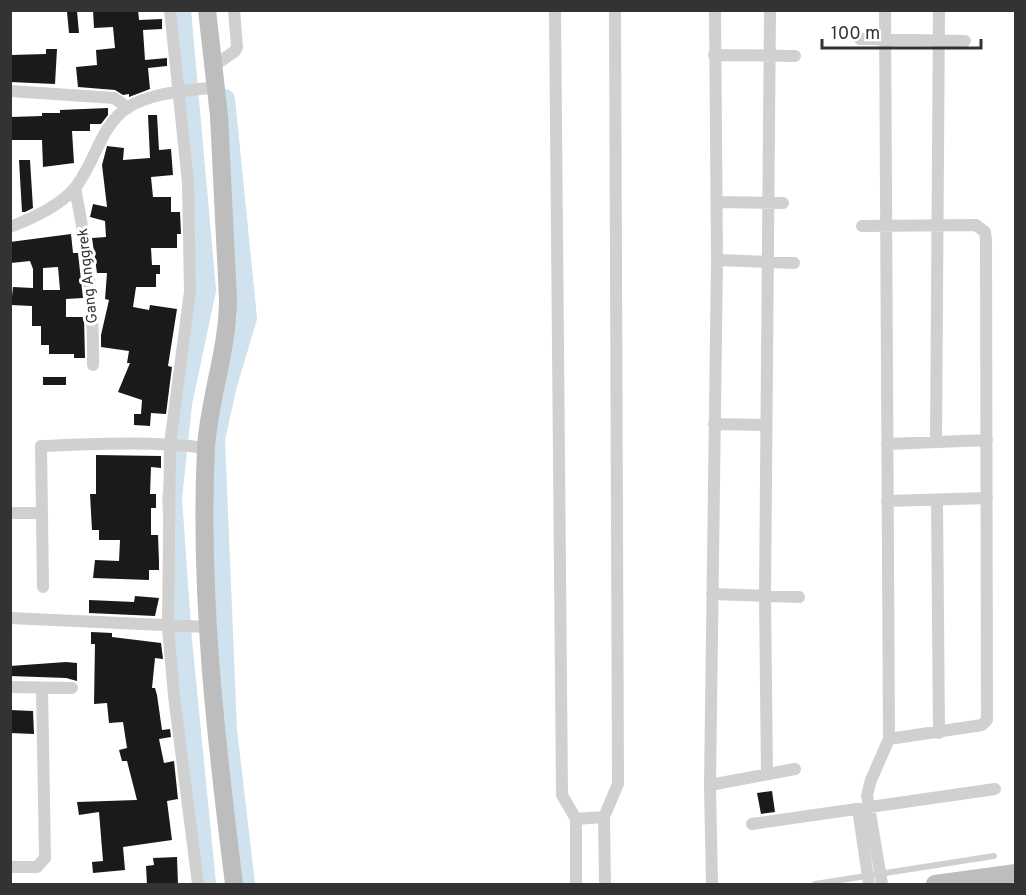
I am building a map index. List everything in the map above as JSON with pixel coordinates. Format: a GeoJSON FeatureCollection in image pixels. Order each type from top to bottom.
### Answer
{"type":"FeatureCollection","features":[{"type":"Feature","properties":{"kind":"street"},"geometry":{"type":"LineString","coordinates":[[170,10],[183,92],[190,291],[173,444],[171,627],[174,696],[198,885]]}},
{"type":"Feature","properties":{"kind":"street"},"geometry":{"type":"LineString","coordinates":[[207,10],[219,63],[211,88],[228,313],[200,447],[202,627],[234,885]]}},
{"type":"Feature","properties":{"kind":"street"},"geometry":{"type":"LineString","coordinates":[[219,63],[237,47],[234,10]]}},
{"type":"Feature","properties":{"kind":"street"},"geometry":{"type":"LineString","coordinates":[[555,10],[562,795],[576,819],[576,885]]}},
{"type":"Feature","properties":{"kind":"street"},"geometry":{"type":"LineString","coordinates":[[604,885],[604,817],[618,784],[615,10]]}},
{"type":"Feature","properties":{"kind":"street"},"geometry":{"type":"LineString","coordinates":[[712,885],[710,784],[717,260],[715,10]]}},
{"type":"Feature","properties":{"kind":"street"},"geometry":{"type":"LineString","coordinates":[[767,774],[765,596],[770,262],[768,56],[770,10]]}},
{"type":"Feature","properties":{"kind":"street"},"geometry":{"type":"LineString","coordinates":[[875,880],[863,808],[868,788],[889,739],[885,10]]}},
{"type":"Feature","properties":{"kind":"street"},"geometry":{"type":"LineString","coordinates":[[936,442],[939,10]]}},
{"type":"Feature","properties":{"kind":"street"},"geometry":{"type":"LineString","coordinates":[[860,39],[965,41]]}},
{"type":"Feature","properties":{"kind":"street"},"geometry":{"type":"LineString","coordinates":[[714,55],[795,56]]}},
{"type":"Feature","properties":{"kind":"street"},"geometry":{"type":"LineString","coordinates":[[10,227],[23,222],[75,188],[114,121],[128,108],[183,92],[211,88]]}},
{"type":"Feature","properties":{"kind":"street"},"geometry":{"type":"LineString","coordinates":[[10,91],[114,98],[128,108]]}},
{"type":"Feature","properties":{"kind":"street","name":"Gang Anggrek"},"geometry":{"type":"LineString","coordinates":[[75,188],[92,297],[93,364]]}},
{"type":"Feature","properties":{"kind":"street"},"geometry":{"type":"LineString","coordinates":[[717,202],[783,203]]}},
{"type":"Feature","properties":{"kind":"street"},"geometry":{"type":"LineString","coordinates":[[862,226],[976,225],[986,232],[987,720],[982,725],[889,739]]}},
{"type":"Feature","properties":{"kind":"street"},"geometry":{"type":"LineString","coordinates":[[717,260],[794,263]]}},
{"type":"Feature","properties":{"kind":"street"},"geometry":{"type":"LineString","coordinates":[[714,424],[766,424]]}},
{"type":"Feature","properties":{"kind":"street"},"geometry":{"type":"LineString","coordinates":[[887,444],[987,440]]}},
{"type":"Feature","properties":{"kind":"street"},"geometry":{"type":"LineString","coordinates":[[43,587],[41,446],[110,442],[200,447]]}},
{"type":"Feature","properties":{"kind":"street"},"geometry":{"type":"LineString","coordinates":[[887,501],[987,498]]}},
{"type":"Feature","properties":{"kind":"street"},"geometry":{"type":"LineString","coordinates":[[937,500],[939,732]]}},
{"type":"Feature","properties":{"kind":"street"},"geometry":{"type":"LineString","coordinates":[[10,513],[42,513]]}},
{"type":"Feature","properties":{"kind":"street"},"geometry":{"type":"LineString","coordinates":[[712,594],[799,597]]}},
{"type":"Feature","properties":{"kind":"street"},"geometry":{"type":"LineString","coordinates":[[10,618],[202,627]]}},
{"type":"Feature","properties":{"kind":"street"},"geometry":{"type":"LineString","coordinates":[[10,687],[72,688]]}},
{"type":"Feature","properties":{"kind":"street"},"geometry":{"type":"LineString","coordinates":[[10,867],[37,867],[45,858],[42,688]]}},
{"type":"Feature","properties":{"kind":"street"},"geometry":{"type":"LineString","coordinates":[[710,784],[795,770]]}},
{"type":"Feature","properties":{"kind":"street"},"geometry":{"type":"LineString","coordinates":[[752,824],[995,789]]}},
{"type":"Feature","properties":{"kind":"street"},"geometry":{"type":"LineString","coordinates":[[576,819],[604,817]]}},
{"type":"Feature","properties":{"kind":"street"},"geometry":{"type":"LineString","coordinates":[[935,885],[959,872],[994,880],[1016,873]]}},
{"type":"Feature","properties":{"kind":"lane"},"geometry":{"type":"LineString","coordinates":[[815,885],[959,872],[994,856]]}},
{"type":"Feature","properties":{"kind":"building"},"geometry":{"type":"Polygon","coordinates":[[[93,10],[138,10],[139,20],[162,19],[162,29],[143,30],[145,60],[167,58],[167,66],[148,68],[150,89],[129,97],[129,94],[123,95],[115,90],[78,87],[76,67],[97,65],[96,50],[115,48],[113,27],[94,28],[93,10]]]}},
{"type":"Feature","properties":{"kind":"building"},"geometry":{"type":"Polygon","coordinates":[[[77,11],[79,33],[69,33],[67,12],[77,11]]]}},
{"type":"Feature","properties":{"kind":"building"},"geometry":{"type":"Polygon","coordinates":[[[46,49],[57,49],[55,84],[10,82],[10,55],[46,54],[46,49]]]}},
{"type":"Feature","properties":{"kind":"building"},"geometry":{"type":"Polygon","coordinates":[[[108,108],[108,115],[101,124],[90,124],[90,131],[72,131],[74,163],[43,167],[42,140],[12,140],[10,117],[42,116],[42,113],[60,113],[60,110],[108,108]]]}},
{"type":"Feature","properties":{"kind":"building"},"geometry":{"type":"Polygon","coordinates":[[[148,115],[157,115],[159,150],[171,149],[173,175],[151,177],[153,197],[171,197],[171,212],[180,212],[181,234],[177,234],[177,248],[151,248],[152,265],[160,265],[160,274],[156,274],[156,287],[136,287],[133,307],[149,310],[150,305],[177,309],[168,366],[172,367],[166,414],[151,413],[150,426],[134,425],[134,414],[141,414],[142,400],[118,392],[130,363],[127,363],[129,351],[101,347],[101,335],[109,300],[105,299],[107,273],[97,273],[92,238],[106,237],[105,221],[90,217],[93,204],[107,207],[102,165],[107,146],[124,148],[123,160],[150,158],[148,115]]]}},
{"type":"Feature","properties":{"kind":"building"},"geometry":{"type":"Polygon","coordinates":[[[19,160],[30,160],[33,208],[25,212],[22,212],[19,160]]]}},
{"type":"Feature","properties":{"kind":"building"},"geometry":{"type":"Polygon","coordinates":[[[71,234],[73,253],[78,253],[83,298],[66,299],[66,317],[84,317],[85,358],[74,358],[74,354],[49,354],[49,345],[41,345],[41,326],[32,326],[32,306],[11,305],[13,287],[33,288],[33,269],[30,261],[11,263],[10,242],[71,234]],[[58,267],[43,268],[43,290],[60,290],[58,267]]]}},
{"type":"Feature","properties":{"kind":"building"},"geometry":{"type":"Polygon","coordinates":[[[43,377],[66,377],[66,385],[43,385],[43,377]]]}},
{"type":"Feature","properties":{"kind":"building"},"geometry":{"type":"Polygon","coordinates":[[[96,455],[161,456],[161,468],[151,467],[150,494],[156,494],[156,508],[151,508],[151,535],[158,535],[159,570],[149,570],[149,580],[93,578],[95,560],[119,561],[120,540],[99,540],[99,530],[92,530],[90,494],[96,494],[96,455]]]}},
{"type":"Feature","properties":{"kind":"building"},"geometry":{"type":"Polygon","coordinates":[[[135,596],[159,598],[155,616],[89,613],[89,600],[134,602],[135,596]]]}},
{"type":"Feature","properties":{"kind":"building"},"geometry":{"type":"Polygon","coordinates":[[[91,632],[112,633],[112,637],[161,643],[163,659],[155,658],[152,688],[155,688],[157,695],[162,730],[170,729],[171,737],[159,739],[164,763],[174,761],[178,799],[167,801],[172,840],[123,847],[125,870],[93,873],[92,862],[103,861],[99,812],[79,815],[77,802],[137,800],[127,761],[122,761],[119,750],[127,748],[123,722],[109,723],[107,703],[94,704],[95,644],[91,644],[91,632]]]}},
{"type":"Feature","properties":{"kind":"building"},"geometry":{"type":"Polygon","coordinates":[[[77,663],[77,681],[66,678],[10,676],[10,666],[77,663]]]}},
{"type":"Feature","properties":{"kind":"building"},"geometry":{"type":"Polygon","coordinates":[[[10,710],[33,711],[34,734],[10,733],[10,710]]]}},
{"type":"Feature","properties":{"kind":"building"},"geometry":{"type":"Polygon","coordinates":[[[772,791],[775,812],[761,814],[757,793],[772,791]]]}},
{"type":"Feature","properties":{"kind":"building"},"geometry":{"type":"Polygon","coordinates":[[[177,857],[178,885],[147,885],[146,866],[154,865],[153,858],[177,857]]]}},
{"type":"Feature","properties":{"kind":"waterway"},"geometry":{"type":"LineString","coordinates":[[181,10],[206,290],[182,404],[172,499],[182,640],[206,884]]}},
{"type":"Feature","properties":{"kind":"waterway"},"geometry":{"type":"LineString","coordinates":[[225,99],[247,318],[227,385],[215,439],[227,730],[245,884]]}}]}
